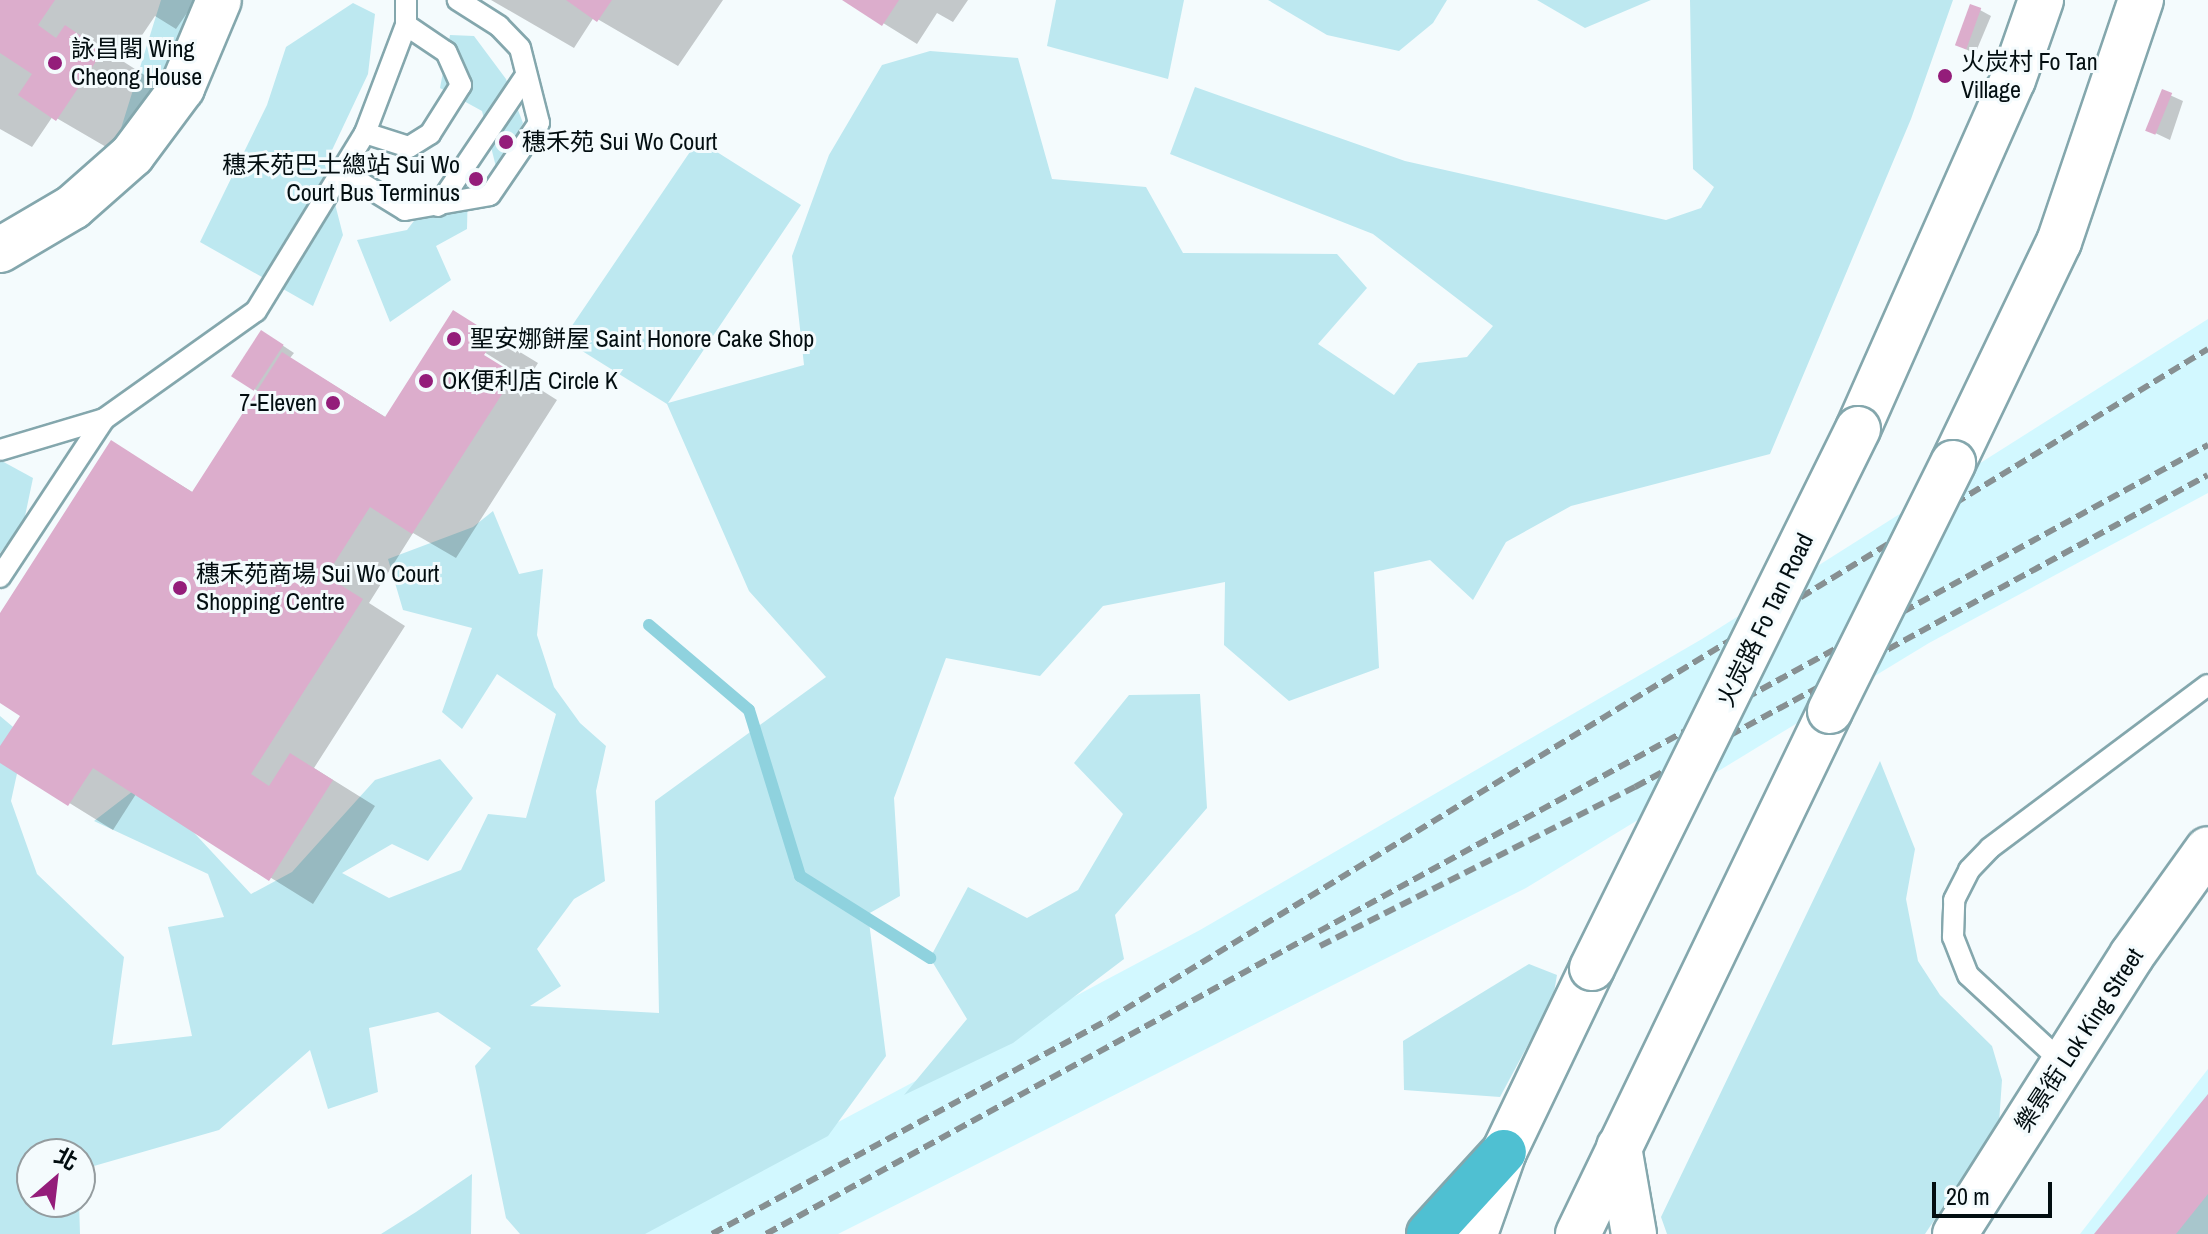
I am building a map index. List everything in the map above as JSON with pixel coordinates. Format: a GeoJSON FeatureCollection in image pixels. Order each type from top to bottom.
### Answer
{"type":"FeatureCollection","features":[{"type":"Feature","properties":{"kind":"highway"},"geometry":{"type":"LineString","coordinates":[[1429,1234],[1504,1152]]}},
{"type":"Feature","properties":{"kind":"main road"},"geometry":{"type":"LineString","coordinates":[[0,250],[73,207],[132,155],[182,88],[219,0]]}},
{"type":"Feature","properties":{"kind":"main road","name":"火炭路 Fo Tan Road"},"geometry":{"type":"LineString","coordinates":[[1475,1234],[1504,1152],[1858,429],[2013,80],[2041,0]]}},
{"type":"Feature","properties":{"kind":"main road"},"geometry":{"type":"LineString","coordinates":[[1578,1234],[2059,242],[2141,0]]}},
{"type":"Feature","properties":{"kind":"main road","name":"樂景街 Lok King Street"},"geometry":{"type":"LineString","coordinates":[[1955,1234],[2063,1063],[2208,849]]}},
{"type":"Feature","properties":{"kind":"main road"},"geometry":{"type":"LineString","coordinates":[[1619,1145],[1634,1234]]}},
{"type":"Feature","properties":{"kind":"lane"},"geometry":{"type":"LineString","coordinates":[[0,450],[104,419],[256,311],[365,133],[406,25],[406,0]]}},
{"type":"Feature","properties":{"kind":"lane"},"geometry":{"type":"LineString","coordinates":[[340,170],[405,210],[438,206],[494,190],[539,123],[520,48],[499,26],[458,0]]}},
{"type":"Feature","properties":{"kind":"lane"},"geometry":{"type":"LineString","coordinates":[[365,133],[409,147],[430,134],[461,85],[446,52],[406,25]]}},
{"type":"Feature","properties":{"kind":"lane"},"geometry":{"type":"LineString","coordinates":[[438,206],[525,77]]}},
{"type":"Feature","properties":{"kind":"lane"},"geometry":{"type":"LineString","coordinates":[[0,577],[104,419]]}},
{"type":"Feature","properties":{"kind":"lane"},"geometry":{"type":"LineString","coordinates":[[2063,1063],[1968,975],[1953,937],[1954,900],[1969,870],[1990,848],[2208,685]]}},
{"type":"Feature","properties":{"kind":"shaded area"},"geometry":{"type":"Polygon","coordinates":[[[161,0],[198,0],[147,114],[103,169],[70,180],[118,138],[161,0]]]}},
{"type":"Feature","properties":{"kind":"shaded area"},"geometry":{"type":"Polygon","coordinates":[[[1056,0],[1184,0],[1168,79],[1047,46],[1056,0]]]}},
{"type":"Feature","properties":{"kind":"shaded area"},"geometry":{"type":"Polygon","coordinates":[[[1268,0],[1447,0],[1433,23],[1399,51],[1327,35],[1268,0]]]}},
{"type":"Feature","properties":{"kind":"shaded area"},"geometry":{"type":"Polygon","coordinates":[[[1537,0],[1651,0],[1585,28],[1537,0]]]}},
{"type":"Feature","properties":{"kind":"shaded area"},"geometry":{"type":"Polygon","coordinates":[[[1690,0],[1953,0],[1911,119],[1770,454],[1571,506],[1506,542],[1473,600],[1430,560],[1374,572],[1379,668],[1289,701],[1224,645],[1225,582],[1103,606],[1040,676],[946,658],[894,798],[900,896],[868,914],[886,1056],[828,1136],[645,1234],[520,1234],[506,1218],[475,1066],[491,1048],[438,1012],[369,1028],[378,1092],[328,1109],[310,1050],[219,1130],[96,1165],[96,1138],[16,1138],[16,1218],[80,1218],[80,1234],[0,1234],[0,716],[25,737],[11,801],[37,874],[124,957],[112,1045],[192,1036],[168,927],[224,917],[208,874],[94,821],[146,781],[251,894],[292,872],[375,780],[440,759],[473,798],[428,861],[392,844],[342,873],[389,898],[461,870],[488,814],[526,818],[556,714],[497,674],[462,729],[442,712],[472,628],[403,610],[388,559],[473,527],[493,511],[519,574],[543,569],[537,635],[554,687],[580,723],[606,746],[596,791],[605,881],[574,899],[537,949],[561,986],[530,1006],[659,1013],[655,801],[826,677],[749,591],[667,404],[563,339],[698,140],[801,205],[668,403],[804,365],[792,256],[829,155],[882,65],[930,51],[1018,58],[1052,179],[1146,187],[1183,253],[1337,254],[1367,288],[1318,344],[1394,395],[1418,363],[1467,357],[1493,326],[1373,234],[1170,154],[1195,87],[1405,161],[1666,220],[1701,208],[1714,187],[1693,169],[1690,0]]]}},
{"type":"Feature","properties":{"kind":"shaded area"},"geometry":{"type":"Polygon","coordinates":[[[353,3],[375,14],[368,74],[325,165],[343,235],[313,306],[200,242],[267,105],[286,47],[353,3]]]}},
{"type":"Feature","properties":{"kind":"shaded area"},"geometry":{"type":"Polygon","coordinates":[[[450,35],[474,36],[506,79],[523,123],[497,171],[482,111],[440,88],[450,35]]]}},
{"type":"Feature","properties":{"kind":"shaded area"},"geometry":{"type":"Polygon","coordinates":[[[468,185],[467,229],[436,246],[451,280],[390,322],[357,240],[407,230],[439,188],[468,185]]]}},
{"type":"Feature","properties":{"kind":"shaded area"},"geometry":{"type":"Polygon","coordinates":[[[2208,319],[2208,493],[1929,643],[1526,888],[838,1234],[627,1234],[1200,930],[1702,639],[2208,319]]]}},
{"type":"Feature","properties":{"kind":"shaded area"},"geometry":{"type":"Polygon","coordinates":[[[0,460],[33,478],[24,521],[0,553],[0,460]]]}},
{"type":"Feature","properties":{"kind":"shaded area"},"geometry":{"type":"Polygon","coordinates":[[[1200,694],[1207,808],[1115,915],[1124,959],[1013,1043],[904,1095],[967,1019],[930,958],[968,887],[1027,918],[1078,890],[1123,814],[1074,763],[1129,695],[1200,694]]]}},
{"type":"Feature","properties":{"kind":"shaded area"},"geometry":{"type":"Polygon","coordinates":[[[1880,761],[1915,849],[1906,899],[1918,961],[1940,995],[1992,1046],[2002,1080],[1999,1123],[1925,1234],[1667,1234],[1661,1217],[1880,761]]]}},
{"type":"Feature","properties":{"kind":"shaded area"},"geometry":{"type":"Polygon","coordinates":[[[1529,964],[1557,975],[1553,998],[1500,1097],[1404,1090],[1403,1041],[1529,964]]]}},
{"type":"Feature","properties":{"kind":"shaded area"},"geometry":{"type":"Polygon","coordinates":[[[2208,1069],[2208,1234],[2080,1234],[2208,1069]]]}},
{"type":"Feature","properties":{"kind":"shaded area"},"geometry":{"type":"Polygon","coordinates":[[[472,1174],[471,1234],[381,1234],[416,1212],[472,1174]]]}},
{"type":"Feature","properties":{"kind":"building","name":"詠昌閣 Wing Cheong House"},"geometry":{"type":"Polygon","coordinates":[[[0,0],[55,0],[38,25],[56,38],[65,25],[103,51],[56,121],[18,95],[32,74],[0,53],[0,0]]]}},
{"type":"Feature","properties":{"kind":"building"},"geometry":{"type":"Polygon","coordinates":[[[566,0],[612,0],[597,22],[566,0]]]}},
{"type":"Feature","properties":{"kind":"building"},"geometry":{"type":"Polygon","coordinates":[[[842,0],[899,0],[882,26],[842,0]]]}},
{"type":"Feature","properties":{"kind":"building"},"geometry":{"type":"Polygon","coordinates":[[[1970,4],[1981,8],[1966,49],[1955,45],[1970,4]]]}},
{"type":"Feature","properties":{"kind":"building"},"geometry":{"type":"Polygon","coordinates":[[[2162,89],[2172,93],[2155,135],[2145,131],[2162,89]]]}},
{"type":"Feature","properties":{"kind":"building","name":"穗禾苑商場 Sui Wo Court Shopping Centre"},"geometry":{"type":"Polygon","coordinates":[[[453,310],[496,337],[484,355],[515,374],[412,534],[370,507],[326,576],[363,599],[251,774],[269,786],[290,753],[333,780],[269,881],[93,768],[68,806],[0,763],[0,746],[20,716],[0,703],[0,613],[111,440],[192,492],[282,352],[385,417],[453,310]]]}},
{"type":"Feature","properties":{"kind":"building"},"geometry":{"type":"Polygon","coordinates":[[[261,330],[284,345],[254,391],[231,376],[261,330]]]}},
{"type":"Feature","properties":{"kind":"building"},"geometry":{"type":"Polygon","coordinates":[[[2208,1094],[2208,1194],[2176,1234],[2094,1234],[2208,1094]]]}},
{"type":"Feature","properties":{"kind":"waterway"},"geometry":{"type":"LineString","coordinates":[[649,625],[749,710],[800,876],[930,958]]}},
{"type":"Feature","properties":{"kind":"railway"},"geometry":{"type":"LineString","coordinates":[[712,1234],[1109,1019],[2208,349]]}},
{"type":"Feature","properties":{"kind":"railway"},"geometry":{"type":"LineString","coordinates":[[766,1234],[2208,445]]}},
{"type":"Feature","properties":{"kind":"railway"},"geometry":{"type":"LineString","coordinates":[[1320,946],[1635,787],[2208,475]]}},
{"type":"Feature","properties":{"kind":"place","name":"詠昌閣 Wing Cheong House"},"geometry":{"type":"Point","coordinates":[55,63]}},
{"type":"Feature","properties":{"kind":"place","name":"火炭村 Fo Tan Village"},"geometry":{"type":"Point","coordinates":[1945,76]}},
{"type":"Feature","properties":{"kind":"place","name":"穗禾苑 Sui Wo Court"},"geometry":{"type":"Point","coordinates":[506,142]}},
{"type":"Feature","properties":{"kind":"place","name":"穗禾苑巴士總站 Sui Wo Court Bus Terminus"},"geometry":{"type":"Point","coordinates":[476,179]}},
{"type":"Feature","properties":{"kind":"place","name":"聖安娜餅屋 Saint Honore Cake Shop"},"geometry":{"type":"Point","coordinates":[454,339]}},
{"type":"Feature","properties":{"kind":"place","name":"OK便利店 Circle K"},"geometry":{"type":"Point","coordinates":[426,381]}},
{"type":"Feature","properties":{"kind":"place","name":"7-Eleven"},"geometry":{"type":"Point","coordinates":[333,403]}},
{"type":"Feature","properties":{"kind":"place","name":"穗禾苑商場 Sui Wo Court Shopping Centre"},"geometry":{"type":"Point","coordinates":[180,588]}}]}
